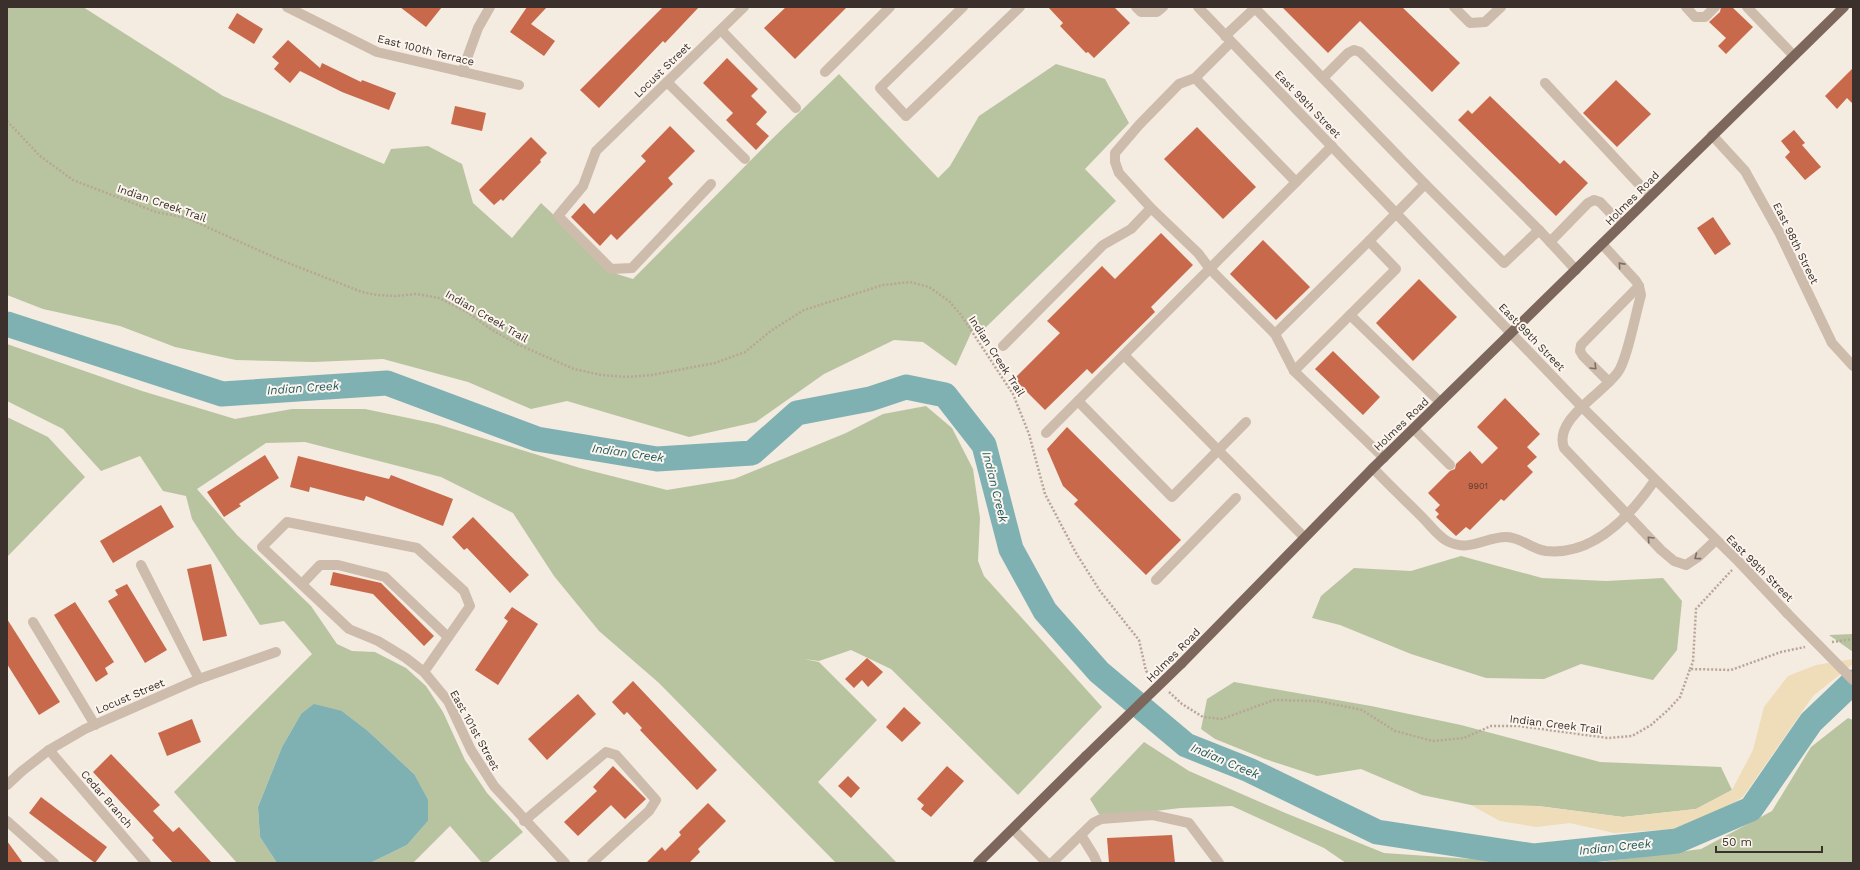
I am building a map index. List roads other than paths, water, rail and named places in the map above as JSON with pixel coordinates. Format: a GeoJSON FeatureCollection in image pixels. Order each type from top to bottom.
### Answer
{"type":"FeatureCollection","features":[{"type":"Feature","properties":{"kind":"main road","name":"Holmes Road"},"geometry":{"type":"LineString","coordinates":[[978,863],[1182,664],[1304,537],[1373,468],[1844,7]]}},
{"type":"Feature","properties":{"kind":"street","name":"East 100th Terrace"},"geometry":{"type":"LineString","coordinates":[[287,7],[377,52],[520,85]]}},
{"type":"Feature","properties":{"kind":"street"},"geometry":{"type":"LineString","coordinates":[[462,72],[478,28],[490,7]]}},
{"type":"Feature","properties":{"kind":"street","name":"Locust Street"},"geometry":{"type":"LineString","coordinates":[[711,184],[632,268],[611,269],[558,216],[583,186],[596,151],[744,7]]}},
{"type":"Feature","properties":{"kind":"street"},"geometry":{"type":"LineString","coordinates":[[825,72],[890,7]]}},
{"type":"Feature","properties":{"kind":"street"},"geometry":{"type":"LineString","coordinates":[[963,7],[880,88],[906,116],[1020,7]]}},
{"type":"Feature","properties":{"kind":"street"},"geometry":{"type":"LineString","coordinates":[[1136,7],[1141,12],[1157,12],[1162,7]]}},
{"type":"Feature","properties":{"kind":"street","name":"East 99th Street"},"geometry":{"type":"LineString","coordinates":[[1198,7],[1582,407],[1739,562],[1853,680]]}},
{"type":"Feature","properties":{"kind":"street"},"geometry":{"type":"LineString","coordinates":[[1454,7],[1470,23],[1485,22],[1501,7]]}},
{"type":"Feature","properties":{"kind":"street"},"geometry":{"type":"LineString","coordinates":[[1686,7],[1695,17],[1705,17],[1715,7]]}},
{"type":"Feature","properties":{"kind":"street"},"geometry":{"type":"LineString","coordinates":[[1747,7],[1794,56]]}},
{"type":"Feature","properties":{"kind":"street"},"geometry":{"type":"LineString","coordinates":[[1384,458],[1294,371],[1275,334],[1210,269],[1198,253],[1151,208],[1119,173],[1115,162],[1115,153],[1139,125],[1179,84],[1195,78],[1255,8],[1425,184],[1504,263],[1539,230]]}},
{"type":"Feature","properties":{"kind":"street"},"geometry":{"type":"LineString","coordinates":[[721,30],[796,108]]}},
{"type":"Feature","properties":{"kind":"street"},"geometry":{"type":"LineString","coordinates":[[1323,78],[1348,53],[1354,50],[1360,52],[1539,230],[1576,270]]}},
{"type":"Feature","properties":{"kind":"street"},"geometry":{"type":"LineString","coordinates":[[1195,78],[1296,182]]}},
{"type":"Feature","properties":{"kind":"street"},"geometry":{"type":"LineString","coordinates":[[667,82],[745,159]]}},
{"type":"Feature","properties":{"kind":"street"},"geometry":{"type":"LineString","coordinates":[[1545,83],[1650,196]]}},
{"type":"Feature","properties":{"kind":"street","name":"East 98th Street"},"geometry":{"type":"LineString","coordinates":[[1712,135],[1745,171],[1780,234],[1832,343],[1853,366]]}},
{"type":"Feature","properties":{"kind":"street"},"geometry":{"type":"LineString","coordinates":[[1046,433],[1332,146]]}},
{"type":"Feature","properties":{"kind":"street"},"geometry":{"type":"LineString","coordinates":[[1275,334],[1397,214],[1425,184]]}},
{"type":"Feature","properties":{"kind":"street"},"geometry":{"type":"LineString","coordinates":[[1550,242],[1588,203],[1594,200],[1600,202],[1622,224]]}},
{"type":"Feature","properties":{"kind":"street"},"geometry":{"type":"LineString","coordinates":[[1003,346],[1103,245],[1131,228],[1151,208]]}},
{"type":"Feature","properties":{"kind":"street"},"geometry":{"type":"LineString","coordinates":[[1294,371],[1396,269],[1369,242]]}},
{"type":"Feature","properties":{"kind":"street"},"geometry":{"type":"LineString","coordinates":[[1602,244],[1639,286],[1641,295],[1619,372],[1582,407],[1564,427],[1562,435],[1564,448],[1626,515],[1674,561],[1686,565],[1698,557],[1716,540]]}},
{"type":"Feature","properties":{"kind":"street"},"geometry":{"type":"LineString","coordinates":[[1609,382],[1583,356],[1580,350],[1581,345],[1639,286]]}},
{"type":"Feature","properties":{"kind":"street"},"geometry":{"type":"LineString","coordinates":[[1350,315],[1440,402]]}},
{"type":"Feature","properties":{"kind":"street"},"geometry":{"type":"LineString","coordinates":[[1124,355],[1304,537]]}},
{"type":"Feature","properties":{"kind":"street"},"geometry":{"type":"LineString","coordinates":[[1078,401],[1172,497],[1246,422]]}},
{"type":"Feature","properties":{"kind":"street"},"geometry":{"type":"LineString","coordinates":[[1414,429],[1450,465]]}},
{"type":"Feature","properties":{"kind":"street"},"geometry":{"type":"LineString","coordinates":[[1373,468],[1447,541],[1471,546],[1505,537],[1518,539],[1533,548],[1546,551],[1568,550],[1587,545],[1626,515],[1655,480]]}},
{"type":"Feature","properties":{"kind":"street"},"geometry":{"type":"LineString","coordinates":[[1156,580],[1236,498]]}},
{"type":"Feature","properties":{"kind":"street"},"geometry":{"type":"LineString","coordinates":[[424,672],[470,606],[464,591],[417,548],[287,522],[262,547],[302,584],[320,565],[338,565],[386,577],[448,637]]}},
{"type":"Feature","properties":{"kind":"street"},"geometry":{"type":"LineString","coordinates":[[141,565],[200,679]]}},
{"type":"Feature","properties":{"kind":"street","name":"East 101st Street"},"geometry":{"type":"LineString","coordinates":[[302,584],[349,629],[378,641],[406,658],[424,672],[448,701],[471,750],[494,786],[524,821],[565,863]]}},
{"type":"Feature","properties":{"kind":"street"},"geometry":{"type":"LineString","coordinates":[[33,622],[95,725]]}},
{"type":"Feature","properties":{"kind":"street","name":"Locust Street"},"geometry":{"type":"LineString","coordinates":[[8,783],[49,750],[95,725],[200,679],[276,652]]}},
{"type":"Feature","properties":{"kind":"street","name":"Cedar Branch"},"geometry":{"type":"LineString","coordinates":[[49,750],[146,863]]}},
{"type":"Feature","properties":{"kind":"street"},"geometry":{"type":"LineString","coordinates":[[524,821],[606,752],[616,755],[656,800],[649,811],[592,863]]}},
{"type":"Feature","properties":{"kind":"street"},"geometry":{"type":"LineString","coordinates":[[1052,863],[1093,823],[1101,819],[1147,815],[1161,816],[1189,823],[1219,863]]}},
{"type":"Feature","properties":{"kind":"street"},"geometry":{"type":"LineString","coordinates":[[7,821],[54,863]]}},
{"type":"Feature","properties":{"kind":"street"},"geometry":{"type":"LineString","coordinates":[[1013,828],[1047,863]]}},
{"type":"Feature","properties":{"kind":"street"},"geometry":{"type":"LineString","coordinates":[[1081,835],[1097,863]]}},
{"type":"Feature","properties":{"kind":"water"},"geometry":{"type":"Polygon","coordinates":[[[314,704],[342,711],[368,731],[414,774],[428,800],[428,821],[407,845],[370,863],[277,863],[260,837],[258,807],[282,747],[301,714],[314,704]]]}},
{"type":"Feature","properties":{"kind":"waterway","name":"Indian Creek"},"geometry":{"type":"LineString","coordinates":[[7,324],[222,394],[387,383],[537,439],[657,459],[752,453],[797,413],[870,399],[906,387],[945,395],[984,445],[1011,549],[1045,611],[1099,672],[1186,745],[1249,770],[1377,832],[1534,856],[1677,841],[1751,809],[1811,722],[1853,682]]}}]}
